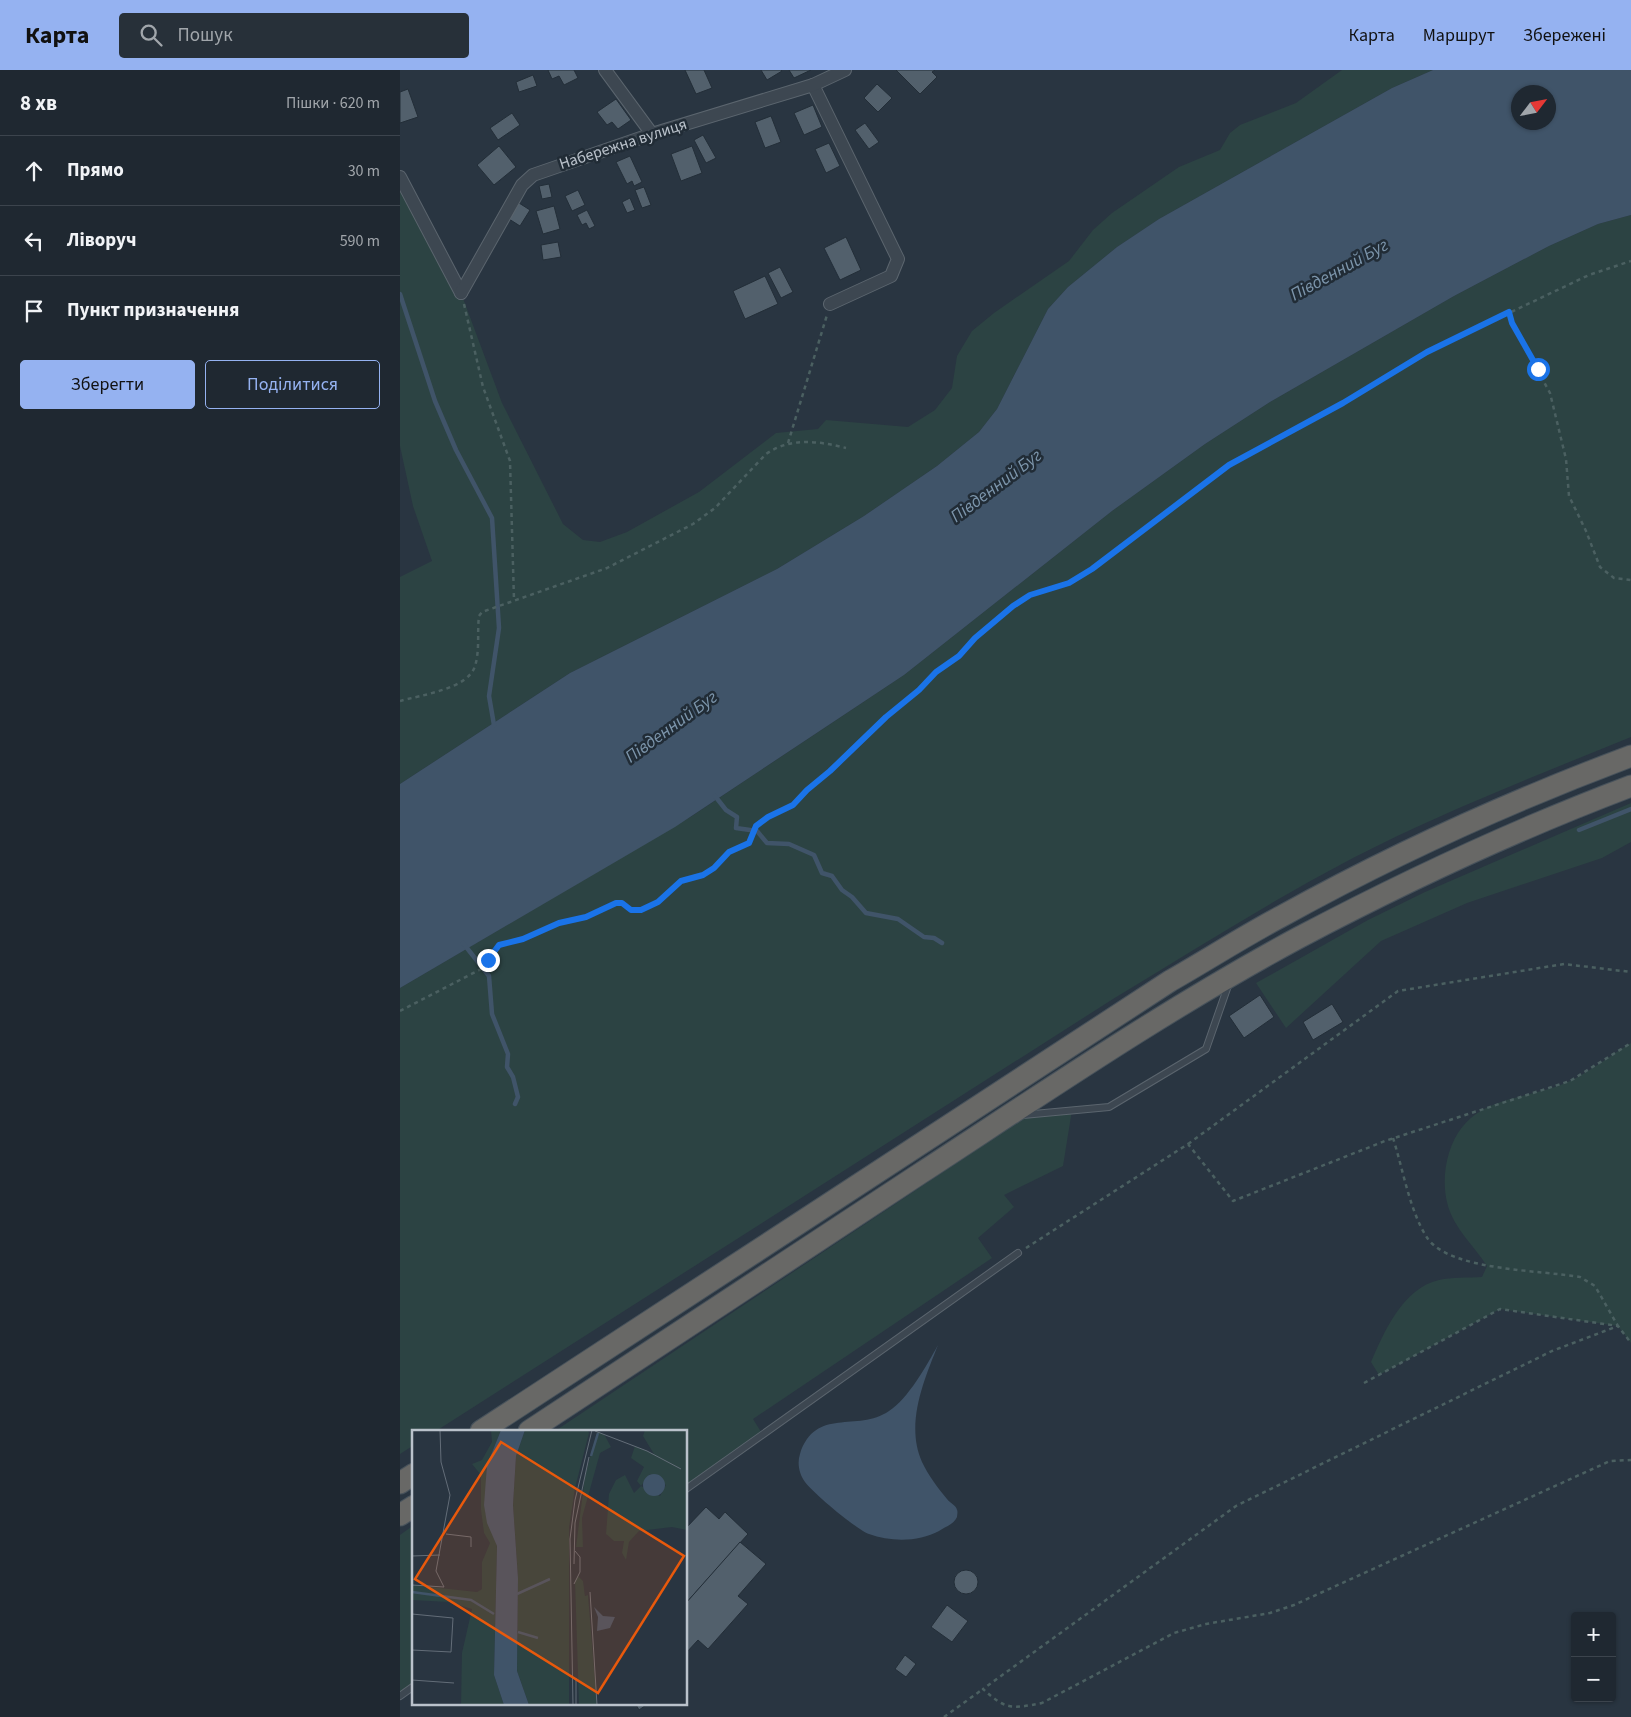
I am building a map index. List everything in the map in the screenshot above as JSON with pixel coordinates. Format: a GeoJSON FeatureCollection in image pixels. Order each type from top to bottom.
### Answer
{"type":"FeatureCollection","features":[{"type":"Feature","properties":{"kind":"highway"},"geometry":{"type":"LineString","coordinates":[[482,1430],[1170,982],[1282,916],[1395,857],[1556,784],[1631,756]]}},
{"type":"Feature","properties":{"kind":"highway"},"geometry":{"type":"LineString","coordinates":[[530,1430],[1009,1116],[1184,1005],[1295,940],[1409,881],[1567,810],[1631,786]]}},
{"type":"Feature","properties":{"kind":"highway"},"geometry":{"type":"LineString","coordinates":[[1170,982],[1184,1005]]}},
{"type":"Feature","properties":{"kind":"highway"},"geometry":{"type":"LineString","coordinates":[[400,1483],[412,1475]]}},
{"type":"Feature","properties":{"kind":"highway"},"geometry":{"type":"LineString","coordinates":[[400,1515],[412,1507]]}},
{"type":"Feature","properties":{"kind":"street"},"geometry":{"type":"LineString","coordinates":[[605,70],[652,134]]}},
{"type":"Feature","properties":{"kind":"street","name":"Набережна вулиця"},"geometry":{"type":"LineString","coordinates":[[461,293],[522,185],[532,175],[652,134],[813,85],[844,70]]}},
{"type":"Feature","properties":{"kind":"street"},"geometry":{"type":"LineString","coordinates":[[813,85],[898,259],[891,276],[830,304]]}},
{"type":"Feature","properties":{"kind":"street"},"geometry":{"type":"LineString","coordinates":[[400,177],[461,293]]}},
{"type":"Feature","properties":{"kind":"lane"},"geometry":{"type":"LineString","coordinates":[[1009,1116],[1109,1107],[1206,1048],[1232,977]]}},
{"type":"Feature","properties":{"kind":"lane"},"geometry":{"type":"LineString","coordinates":[[688,1488],[1018,1253]]}},
{"type":"Feature","properties":{"kind":"lane"},"geometry":{"type":"LineString","coordinates":[[400,1696],[412,1687]]}},
{"type":"Feature","properties":{"kind":"path"},"geometry":{"type":"LineString","coordinates":[[400,1011],[485,966],[499,945],[523,939],[559,923],[586,917],[616,903],[622,903],[631,910],[647,907],[663,898],[681,881],[703,875],[714,868],[729,852],[749,843],[756,826],[768,817],[793,805],[886,717],[919,690],[936,672],[959,656],[975,638],[1013,606],[1030,595],[1069,583],[1092,569],[1229,465],[1343,403],[1427,352],[1589,275],[1631,261]]}},
{"type":"Feature","properties":{"kind":"path"},"geometry":{"type":"LineString","coordinates":[[461,293],[483,387],[510,461],[514,600]]}},
{"type":"Feature","properties":{"kind":"path"},"geometry":{"type":"LineString","coordinates":[[788,444],[830,304]]}},
{"type":"Feature","properties":{"kind":"path"},"geometry":{"type":"LineString","coordinates":[[1509,312],[1512,323],[1550,393],[1566,459],[1569,496],[1586,531],[1600,567],[1614,578],[1631,580]]}},
{"type":"Feature","properties":{"kind":"path"},"geometry":{"type":"LineString","coordinates":[[400,701],[459,684],[469,678],[474,668],[479,616],[482,612],[607,568],[693,524],[715,508],[766,454],[788,444],[806,441],[824,442],[846,448]]}},
{"type":"Feature","properties":{"kind":"path"},"geometry":{"type":"LineString","coordinates":[[1018,1253],[1188,1144],[1398,991],[1564,964],[1631,972]]}},
{"type":"Feature","properties":{"kind":"path"},"geometry":{"type":"LineString","coordinates":[[1188,1144],[1233,1201],[1393,1138],[1570,1081],[1631,1043]]}},
{"type":"Feature","properties":{"kind":"path"},"geometry":{"type":"LineString","coordinates":[[1393,1138],[1418,1220],[1429,1240],[1446,1255],[1470,1262],[1580,1277],[1595,1286],[1618,1326],[1631,1343]]}},
{"type":"Feature","properties":{"kind":"path"},"geometry":{"type":"LineString","coordinates":[[1364,1383],[1500,1309],[1618,1326]]}},
{"type":"Feature","properties":{"kind":"path"},"geometry":{"type":"LineString","coordinates":[[944,1717],[1236,1506],[1552,1351],[1618,1326]]}},
{"type":"Feature","properties":{"kind":"path"},"geometry":{"type":"LineString","coordinates":[[983,1688],[1000,1704],[1019,1707],[1042,1702],[1174,1633],[1206,1624],[1270,1614],[1294,1605],[1610,1461],[1631,1460]]}},
{"type":"Feature","properties":{"kind":"green space"},"geometry":{"type":"Polygon","coordinates":[[[1342,70],[1433,70],[1392,88],[1159,219],[1117,247],[1068,287],[1048,309],[997,409],[979,432],[937,466],[864,516],[777,569],[570,673],[400,784],[400,577],[432,561],[413,506],[400,446],[400,177],[461,293],[502,403],[563,524],[583,540],[600,542],[627,532],[699,492],[776,433],[818,429],[826,420],[908,427],[935,410],[952,388],[957,356],[972,331],[994,313],[1069,261],[1093,230],[1112,213],[1179,167],[1220,150],[1230,133],[1240,125],[1296,103],[1342,70]]]}},
{"type":"Feature","properties":{"kind":"green space"},"geometry":{"type":"Polygon","coordinates":[[[1631,215],[1631,737],[1490,794],[1387,841],[1322,874],[1113,999],[438,1430],[412,1430],[412,1446],[400,1454],[400,988],[692,816],[904,675],[1112,511],[1205,444],[1270,402],[1454,296],[1549,246],[1598,224],[1631,215]]]}},
{"type":"Feature","properties":{"kind":"green space"},"geometry":{"type":"Polygon","coordinates":[[[1631,803],[1631,842],[1602,858],[1467,903],[1381,941],[1286,1028],[1256,983],[1368,920],[1425,892],[1631,803]]]}},
{"type":"Feature","properties":{"kind":"green space"},"geometry":{"type":"Polygon","coordinates":[[[1631,1043],[1631,1343],[1618,1326],[1500,1309],[1379,1375],[1371,1362],[1389,1325],[1405,1302],[1415,1292],[1439,1280],[1482,1277],[1487,1266],[1455,1222],[1446,1199],[1446,1166],[1449,1153],[1458,1134],[1469,1120],[1483,1110],[1499,1103],[1570,1081],[1586,1073],[1631,1043]]]}},
{"type":"Feature","properties":{"kind":"green space"},"geometry":{"type":"Polygon","coordinates":[[[1072,1110],[1063,1166],[1004,1195],[1014,1207],[978,1238],[992,1258],[753,1419],[763,1435],[688,1488],[688,1430],[556,1430],[1030,1114],[1072,1110]]]}},
{"type":"Feature","properties":{"kind":"green space"},"geometry":{"type":"Polygon","coordinates":[[[412,1526],[412,1686],[400,1695],[400,1535],[412,1526]]]}},
{"type":"Feature","properties":{"kind":"water","name":"Південний Буг"},"geometry":{"type":"Polygon","coordinates":[[[1433,70],[1631,70],[1631,215],[1598,224],[1549,246],[1454,296],[1270,402],[1205,444],[1112,511],[904,675],[675,827],[400,988],[400,784],[570,673],[777,569],[864,516],[937,466],[979,432],[997,409],[1048,309],[1068,287],[1117,247],[1159,219],[1392,88],[1433,70]]]}},
{"type":"Feature","properties":{"kind":"water"},"geometry":{"type":"Polygon","coordinates":[[[938,1345],[918,1402],[915,1433],[917,1447],[927,1472],[956,1508],[957,1517],[947,1527],[931,1535],[914,1539],[886,1538],[869,1534],[836,1511],[805,1482],[799,1468],[800,1454],[807,1439],[816,1430],[827,1425],[877,1417],[896,1406],[916,1381],[938,1345]]]}},
{"type":"Feature","properties":{"kind":"building"},"geometry":{"type":"Polygon","coordinates":[[[548,70],[574,70],[578,78],[564,85],[559,76],[552,79],[548,70]]]}},
{"type":"Feature","properties":{"kind":"building"},"geometry":{"type":"Polygon","coordinates":[[[685,70],[704,70],[712,88],[696,94],[685,70]]]}},
{"type":"Feature","properties":{"kind":"building"},"geometry":{"type":"Polygon","coordinates":[[[761,70],[781,70],[782,71],[767,80],[761,70]]]}},
{"type":"Feature","properties":{"kind":"building"},"geometry":{"type":"Polygon","coordinates":[[[789,70],[811,70],[794,78],[789,70]]]}},
{"type":"Feature","properties":{"kind":"building"},"geometry":{"type":"Polygon","coordinates":[[[896,70],[935,70],[932,72],[937,77],[920,94],[896,70]]]}},
{"type":"Feature","properties":{"kind":"building"},"geometry":{"type":"Polygon","coordinates":[[[533,75],[537,86],[519,92],[516,82],[533,75]]]}},
{"type":"Feature","properties":{"kind":"building"},"geometry":{"type":"Polygon","coordinates":[[[877,84],[892,98],[878,112],[864,98],[877,84]]]}},
{"type":"Feature","properties":{"kind":"building"},"geometry":{"type":"Polygon","coordinates":[[[408,89],[418,117],[400,123],[400,92],[408,89]]]}},
{"type":"Feature","properties":{"kind":"building"},"geometry":{"type":"Polygon","coordinates":[[[616,99],[631,120],[618,129],[612,122],[607,125],[597,112],[616,99]]]}},
{"type":"Feature","properties":{"kind":"building"},"geometry":{"type":"Polygon","coordinates":[[[813,105],[822,127],[804,135],[794,113],[813,105]]]}},
{"type":"Feature","properties":{"kind":"building"},"geometry":{"type":"Polygon","coordinates":[[[512,113],[520,125],[498,140],[490,128],[512,113]]]}},
{"type":"Feature","properties":{"kind":"building"},"geometry":{"type":"Polygon","coordinates":[[[771,116],[781,142],[765,148],[755,122],[771,116]]]}},
{"type":"Feature","properties":{"kind":"building"},"geometry":{"type":"Polygon","coordinates":[[[865,123],[879,142],[869,149],[855,130],[865,123]]]}},
{"type":"Feature","properties":{"kind":"building"},"geometry":{"type":"Polygon","coordinates":[[[703,135],[716,158],[706,163],[694,140],[703,135]]]}},
{"type":"Feature","properties":{"kind":"building"},"geometry":{"type":"Polygon","coordinates":[[[829,143],[840,166],[826,173],[815,149],[829,143]]]}},
{"type":"Feature","properties":{"kind":"building"},"geometry":{"type":"Polygon","coordinates":[[[499,146],[516,167],[494,185],[477,165],[499,146]]]}},
{"type":"Feature","properties":{"kind":"building"},"geometry":{"type":"Polygon","coordinates":[[[692,146],[702,173],[681,181],[671,154],[692,146]]]}},
{"type":"Feature","properties":{"kind":"building"},"geometry":{"type":"Polygon","coordinates":[[[630,156],[642,182],[634,186],[632,181],[627,184],[616,162],[630,156]]]}},
{"type":"Feature","properties":{"kind":"building"},"geometry":{"type":"Polygon","coordinates":[[[549,184],[552,197],[542,199],[539,186],[549,184]]]}},
{"type":"Feature","properties":{"kind":"building"},"geometry":{"type":"Polygon","coordinates":[[[644,187],[651,205],[642,208],[635,190],[644,187]]]}},
{"type":"Feature","properties":{"kind":"building"},"geometry":{"type":"Polygon","coordinates":[[[578,190],[585,205],[572,211],[565,196],[578,190]]]}},
{"type":"Feature","properties":{"kind":"building"},"geometry":{"type":"Polygon","coordinates":[[[630,198],[635,210],[627,213],[622,202],[630,198]]]}},
{"type":"Feature","properties":{"kind":"building"},"geometry":{"type":"Polygon","coordinates":[[[519,203],[530,210],[520,226],[509,219],[519,203]]]}},
{"type":"Feature","properties":{"kind":"building"},"geometry":{"type":"Polygon","coordinates":[[[554,206],[560,229],[543,234],[536,211],[554,206]]]}},
{"type":"Feature","properties":{"kind":"building"},"geometry":{"type":"Polygon","coordinates":[[[587,210],[595,226],[589,229],[586,223],[582,225],[577,215],[587,210]]]}},
{"type":"Feature","properties":{"kind":"building"},"geometry":{"type":"Polygon","coordinates":[[[846,237],[861,270],[840,280],[824,248],[846,237]]]}},
{"type":"Feature","properties":{"kind":"building"},"geometry":{"type":"Polygon","coordinates":[[[558,242],[561,257],[543,260],[541,245],[558,242]]]}},
{"type":"Feature","properties":{"kind":"building"},"geometry":{"type":"Polygon","coordinates":[[[780,267],[793,292],[781,298],[768,273],[780,267]]]}},
{"type":"Feature","properties":{"kind":"building"},"geometry":{"type":"Polygon","coordinates":[[[765,276],[778,304],[745,319],[733,291],[765,276]]]}},
{"type":"Feature","properties":{"kind":"building"},"geometry":{"type":"Polygon","coordinates":[[[1260,995],[1274,1017],[1244,1038],[1229,1016],[1260,995]]]}},
{"type":"Feature","properties":{"kind":"building"},"geometry":{"type":"Polygon","coordinates":[[[1332,1004],[1343,1022],[1313,1040],[1303,1022],[1332,1004]]]}},
{"type":"Feature","properties":{"kind":"building"},"geometry":{"type":"Polygon","coordinates":[[[706,1507],[719,1519],[725,1512],[748,1534],[688,1601],[688,1526],[706,1507]]]}},
{"type":"Feature","properties":{"kind":"building"},"geometry":{"type":"Polygon","coordinates":[[[740,1542],[766,1564],[738,1596],[748,1604],[708,1649],[698,1640],[688,1651],[688,1601],[740,1542]]]}},
{"type":"Feature","properties":{"kind":"building"},"geometry":{"type":"Polygon","coordinates":[[[966,1570],[975,1573],[978,1582],[975,1591],[966,1594],[957,1591],[954,1582],[957,1573],[966,1570]]]}},
{"type":"Feature","properties":{"kind":"building"},"geometry":{"type":"Polygon","coordinates":[[[947,1605],[968,1621],[952,1642],[931,1627],[947,1605]]]}},
{"type":"Feature","properties":{"kind":"building"},"geometry":{"type":"Polygon","coordinates":[[[905,1655],[916,1664],[906,1677],[895,1669],[905,1655]]]}},
{"type":"Feature","properties":{"kind":"building"},"geometry":{"type":"Polygon","coordinates":[[[636,1704],[648,1704],[639,1710],[636,1704]]]}},
{"type":"Feature","properties":{"kind":"waterway"},"geometry":{"type":"LineString","coordinates":[[400,294],[435,401],[456,450],[492,518],[499,628],[489,696],[494,725]]}},
{"type":"Feature","properties":{"kind":"waterway"},"geometry":{"type":"LineString","coordinates":[[715,796],[726,810],[737,817],[736,828],[757,831],[767,843],[789,844],[814,855],[822,873],[832,876],[842,890],[852,897],[866,913],[898,919],[924,937],[934,938],[942,943]]}},
{"type":"Feature","properties":{"kind":"waterway"},"geometry":{"type":"LineString","coordinates":[[1579,830],[1631,809]]}},
{"type":"Feature","properties":{"kind":"waterway"},"geometry":{"type":"LineString","coordinates":[[463,943],[489,976],[492,1014],[508,1054],[507,1067],[513,1077],[518,1097],[515,1104]]}},
{"type":"Feature","properties":{"kind":"route"},"geometry":{"type":"LineString","coordinates":[[488,960],[499,945],[523,939],[559,923],[586,917],[616,903],[622,903],[631,910],[641,910],[658,902],[681,881],[703,875],[714,868],[729,852],[749,843],[756,826],[761,822],[793,805],[886,717],[919,690],[936,672],[959,656],[975,638],[1013,606],[1030,595],[1069,583],[1092,569],[1229,465],[1343,403],[1427,352],[1509,312],[1512,323],[1538,369]]}}]}
